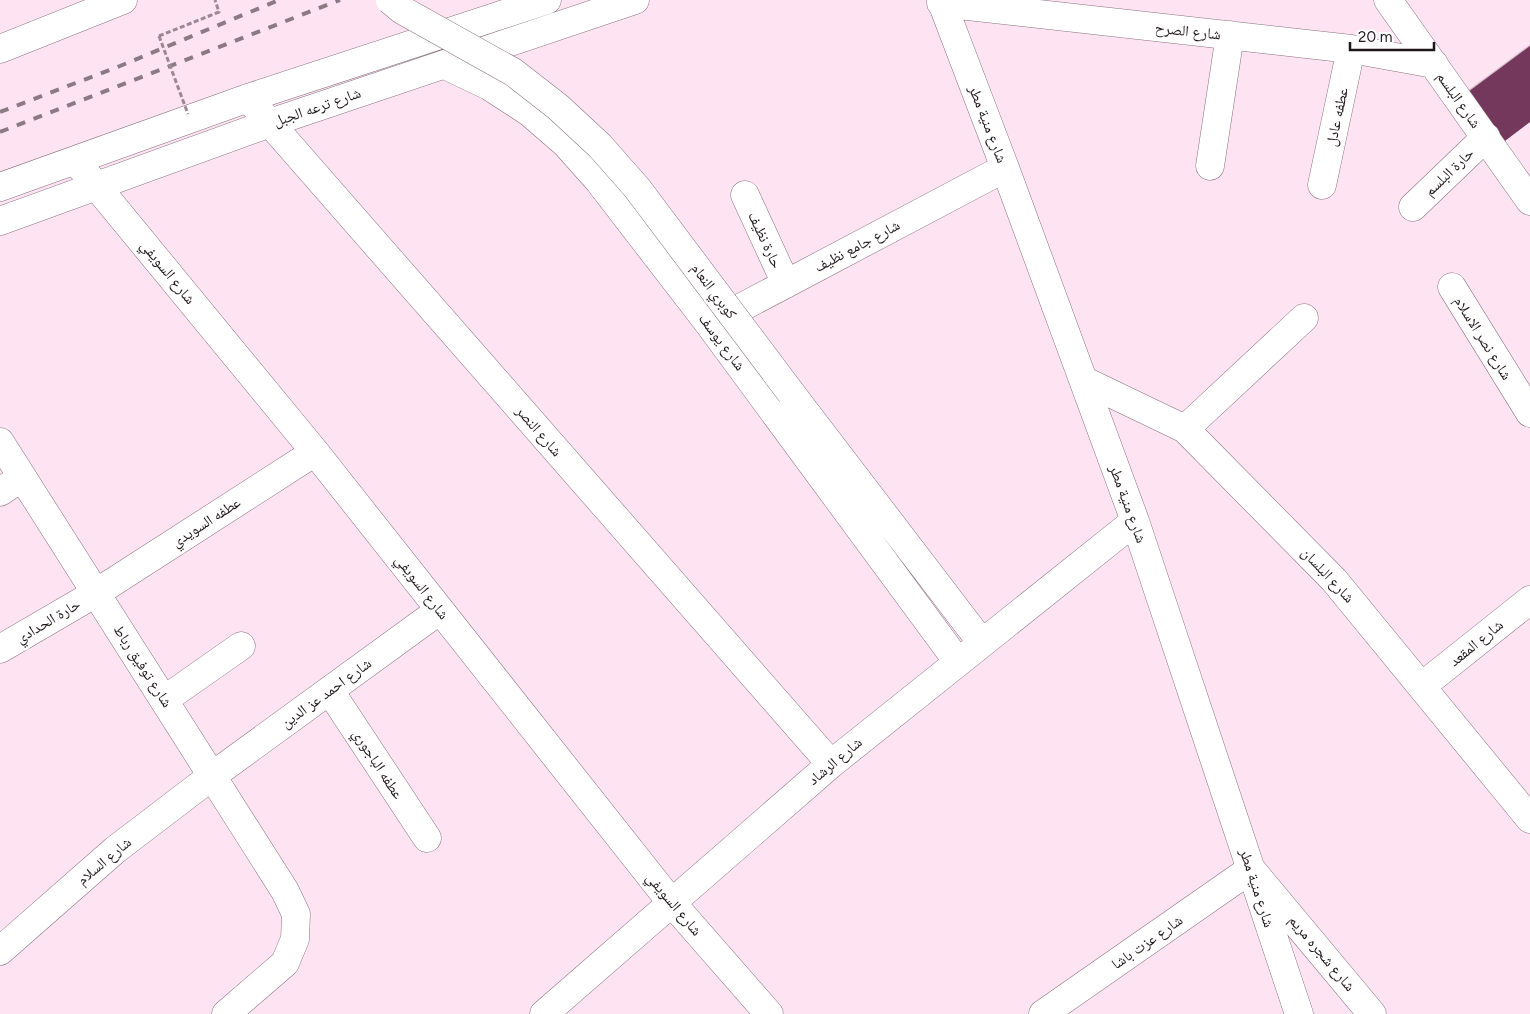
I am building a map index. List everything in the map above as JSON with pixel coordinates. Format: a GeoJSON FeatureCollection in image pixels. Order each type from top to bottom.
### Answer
{"type":"FeatureCollection","features":[{"type":"Feature","properties":{"kind":"street"},"geometry":{"type":"LineString","coordinates":[[0,49],[123,0]]}},
{"type":"Feature","properties":{"kind":"street","name":"كوبري النعام"},"geometry":{"type":"LineString","coordinates":[[390,0],[402,10],[513,72],[558,106],[600,146],[637,188],[982,643]]}},
{"type":"Feature","properties":{"kind":"street","name":"شارع ترعه الجبل"},"geometry":{"type":"LineString","coordinates":[[0,187],[248,98],[547,0]]}},
{"type":"Feature","properties":{"kind":"street","name":"شارع ترعه الجبل"},"geometry":{"type":"LineString","coordinates":[[0,221],[270,123],[635,0]]}},
{"type":"Feature","properties":{"kind":"street","name":"شارع البلسم"},"geometry":{"type":"LineString","coordinates":[[1388,0],[1530,200]]}},
{"type":"Feature","properties":{"kind":"street","name":"شارع الصرح"},"geometry":{"type":"LineString","coordinates":[[941,1],[1351,49],[1434,64]]}},
{"type":"Feature","properties":{"kind":"street","name":"شارع منية مطر"},"geometry":{"type":"LineString","coordinates":[[941,1],[1135,520],[1299,1014]]}},
{"type":"Feature","properties":{"kind":"street"},"geometry":{"type":"LineString","coordinates":[[1210,166],[1230,35]]}},
{"type":"Feature","properties":{"kind":"street","name":"عطفه عادل"},"geometry":{"type":"LineString","coordinates":[[1322,185],[1351,49]]}},
{"type":"Feature","properties":{"kind":"street","name":"شارع يوسف"},"geometry":{"type":"LineString","coordinates":[[445,65],[497,91],[529,112],[566,144],[598,180],[709,324],[958,662]]}},
{"type":"Feature","properties":{"kind":"street","name":"شارع النصر"},"geometry":{"type":"LineString","coordinates":[[248,98],[831,764]]}},
{"type":"Feature","properties":{"kind":"street","name":"حارة البلسم"},"geometry":{"type":"LineString","coordinates":[[1413,207],[1486,137]]}},
{"type":"Feature","properties":{"kind":"street","name":"شارع السويفي"},"geometry":{"type":"LineString","coordinates":[[75,160],[315,452],[671,902],[769,1014]]}},
{"type":"Feature","properties":{"kind":"street","name":"شارع جامع نظيف"},"geometry":{"type":"LineString","coordinates":[[709,324],[1005,168]]}},
{"type":"Feature","properties":{"kind":"street","name":"حارة نظيف"},"geometry":{"type":"LineString","coordinates":[[744,195],[786,284]]}},
{"type":"Feature","properties":{"kind":"street","name":"شارع نصر الاسلام"},"geometry":{"type":"LineString","coordinates":[[1452,288],[1530,413]]}},
{"type":"Feature","properties":{"kind":"street"},"geometry":{"type":"LineString","coordinates":[[1185,429],[1304,318]]}},
{"type":"Feature","properties":{"kind":"street","name":"شارع البلسان"},"geometry":{"type":"LineString","coordinates":[[1083,380],[1185,429],[1334,580],[1530,819]]}},
{"type":"Feature","properties":{"kind":"street","name":"شارع توفيق رباط"},"geometry":{"type":"LineString","coordinates":[[0,442],[285,890],[296,914],[295,939],[285,963],[226,1014]]}},
{"type":"Feature","properties":{"kind":"street","name":"عطفه السويدي"},"geometry":{"type":"LineString","coordinates":[[96,592],[315,452]]}},
{"type":"Feature","properties":{"kind":"street"},"geometry":{"type":"LineString","coordinates":[[0,492],[22,477]]}},
{"type":"Feature","properties":{"kind":"street","name":"شارع الرشاد"},"geometry":{"type":"LineString","coordinates":[[544,1014],[831,764],[1135,520]]}},
{"type":"Feature","properties":{"kind":"street","name":"حارة الحدادي"},"geometry":{"type":"LineString","coordinates":[[0,649],[96,592]]}},
{"type":"Feature","properties":{"kind":"street","name":"شارع المقعد"},"geometry":{"type":"LineString","coordinates":[[1422,686],[1530,600]]}},
{"type":"Feature","properties":{"kind":"street","name":"شارع احمد عز الدين"},"geometry":{"type":"LineString","coordinates":[[212,776],[440,610]]}},
{"type":"Feature","properties":{"kind":"street"},"geometry":{"type":"LineString","coordinates":[[164,700],[241,646]]}},
{"type":"Feature","properties":{"kind":"street","name":"عطفه الباجوري"},"geometry":{"type":"LineString","coordinates":[[330,691],[426,838]]}},
{"type":"Feature","properties":{"kind":"street","name":"شارع السلام"},"geometry":{"type":"LineString","coordinates":[[0,951],[115,850],[212,776]]}},
{"type":"Feature","properties":{"kind":"street","name":"شارع عزت باشا"},"geometry":{"type":"LineString","coordinates":[[1043,1014],[1252,869]]}},
{"type":"Feature","properties":{"kind":"street","name":"شارع شجره مريم"},"geometry":{"type":"LineString","coordinates":[[1252,869],[1372,1014]]}},
{"type":"Feature","properties":{"kind":"path"},"geometry":{"type":"LineString","coordinates":[[188,114],[159,36],[219,12],[215,0]]}},
{"type":"Feature","properties":{"kind":"building"},"geometry":{"type":"Polygon","coordinates":[[[1530,46],[1530,122],[1501,144],[1464,95],[1530,46]]]}},
{"type":"Feature","properties":{"kind":"railway"},"geometry":{"type":"LineString","coordinates":[[0,112],[120,66],[279,0]]}},
{"type":"Feature","properties":{"kind":"railway"},"geometry":{"type":"LineString","coordinates":[[0,132],[340,0]]}}]}
